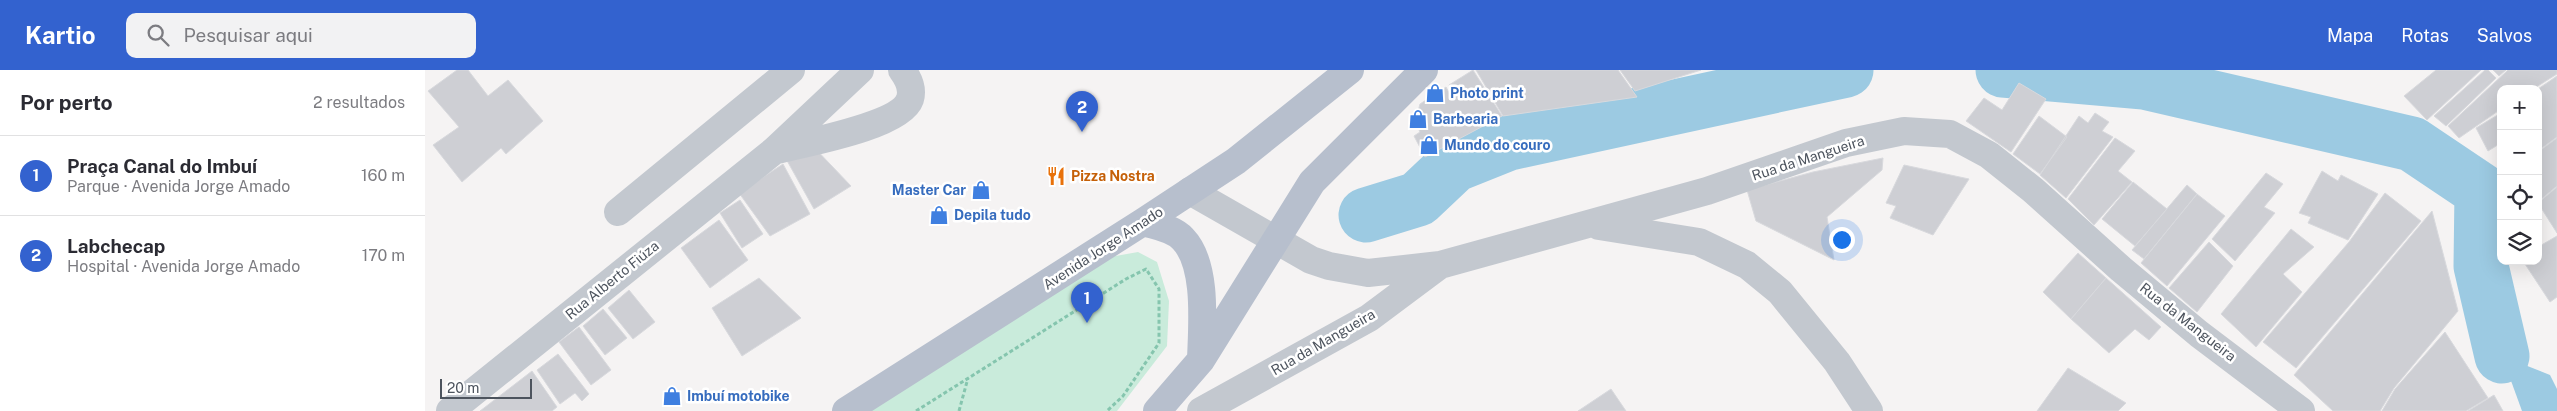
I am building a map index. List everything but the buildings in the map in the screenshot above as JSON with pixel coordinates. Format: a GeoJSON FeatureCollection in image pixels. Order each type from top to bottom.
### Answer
{"type":"FeatureCollection","features":[{"type":"Feature","properties":{"kind":"main road","name":"Avenida Jorge Amado"},"geometry":{"type":"LineString","coordinates":[[846,411],[1143,222],[1235,161],[1350,70]]}},
{"type":"Feature","properties":{"kind":"main road"},"geometry":{"type":"LineString","coordinates":[[1157,411],[1201,360],[1312,182],[1424,70]]}},
{"type":"Feature","properties":{"kind":"main road"},"geometry":{"type":"LineString","coordinates":[[1143,222],[1169,230],[1183,239],[1195,264],[1203,295],[1201,360]]}},
{"type":"Feature","properties":{"kind":"street"},"geometry":{"type":"LineString","coordinates":[[618,212],[791,70]]}},
{"type":"Feature","properties":{"kind":"street","name":"Rua Alberto Fiúza"},"geometry":{"type":"LineString","coordinates":[[450,411],[775,150],[860,70]]}},
{"type":"Feature","properties":{"kind":"street","name":"Rua Alberto Fiúza"},"geometry":{"type":"LineString","coordinates":[[775,150],[871,126],[903,110],[910,99],[911,87],[902,70]]}},
{"type":"Feature","properties":{"kind":"street","name":"Rua da Mangueira"},"geometry":{"type":"LineString","coordinates":[[1190,191],[1311,260],[1329,266],[1368,273],[1440,265],[1590,224],[1707,191],[1847,142],[1904,131],[1951,134],[1989,155],[2026,184],[2199,334],[2301,411]]}},
{"type":"Feature","properties":{"kind":"street"},"geometry":{"type":"LineString","coordinates":[[1590,224],[1699,242],[1747,265],[1780,292],[1837,362],[1869,411]]}},
{"type":"Feature","properties":{"kind":"street","name":"Rua da Mangueira"},"geometry":{"type":"LineString","coordinates":[[1201,411],[1369,318],[1440,265]]}},
{"type":"Feature","properties":{"kind":"path"},"geometry":{"type":"LineString","coordinates":[[916,411],[1126,278],[1146,269],[1159,289],[1159,343],[1123,396],[1107,411]]}},
{"type":"Feature","properties":{"kind":"path"},"geometry":{"type":"LineString","coordinates":[[959,411],[968,378]]}},
{"type":"Feature","properties":{"kind":"green space"},"geometry":{"type":"Polygon","coordinates":[[[1138,252],[1157,262],[1169,301],[1167,346],[1117,411],[869,411],[1110,257],[1138,252]]]}},
{"type":"Feature","properties":{"kind":"water"},"geometry":{"type":"Polygon","coordinates":[[[2502,356],[2550,375],[2557,389],[2557,411],[2522,411],[2502,356]]]}},
{"type":"Feature","properties":{"kind":"waterway"},"geometry":{"type":"LineString","coordinates":[[1366,215],[1418,199],[1454,165],[1509,143],[1846,70]]}},
{"type":"Feature","properties":{"kind":"waterway"},"geometry":{"type":"LineString","coordinates":[[2003,70],[2144,82],[2412,144],[2482,191],[2481,266],[2502,356]]}},
{"type":"Feature","properties":{"kind":"place","name":"Photo print"},"geometry":{"type":"Point","coordinates":[1435,93]}},
{"type":"Feature","properties":{"kind":"place","name":"Barbearia"},"geometry":{"type":"Point","coordinates":[1418,119]}},
{"type":"Feature","properties":{"kind":"place","name":"Labchecap"},"geometry":{"type":"Point","coordinates":[1082,132]}},
{"type":"Feature","properties":{"kind":"place","name":"Mundo do couro"},"geometry":{"type":"Point","coordinates":[1429,145]}},
{"type":"Feature","properties":{"kind":"place","name":"Pizza Nostra"},"geometry":{"type":"Point","coordinates":[1056,176]}},
{"type":"Feature","properties":{"kind":"place","name":"Master Car"},"geometry":{"type":"Point","coordinates":[981,190]}},
{"type":"Feature","properties":{"kind":"place","name":"Depila tudo"},"geometry":{"type":"Point","coordinates":[939,215]}},
{"type":"Feature","properties":{"kind":"place","name":"Praça Canal do Imbuí"},"geometry":{"type":"Point","coordinates":[1087,323]}},
{"type":"Feature","properties":{"kind":"place","name":"Imbuí motobike"},"geometry":{"type":"Point","coordinates":[672,396]}}]}
